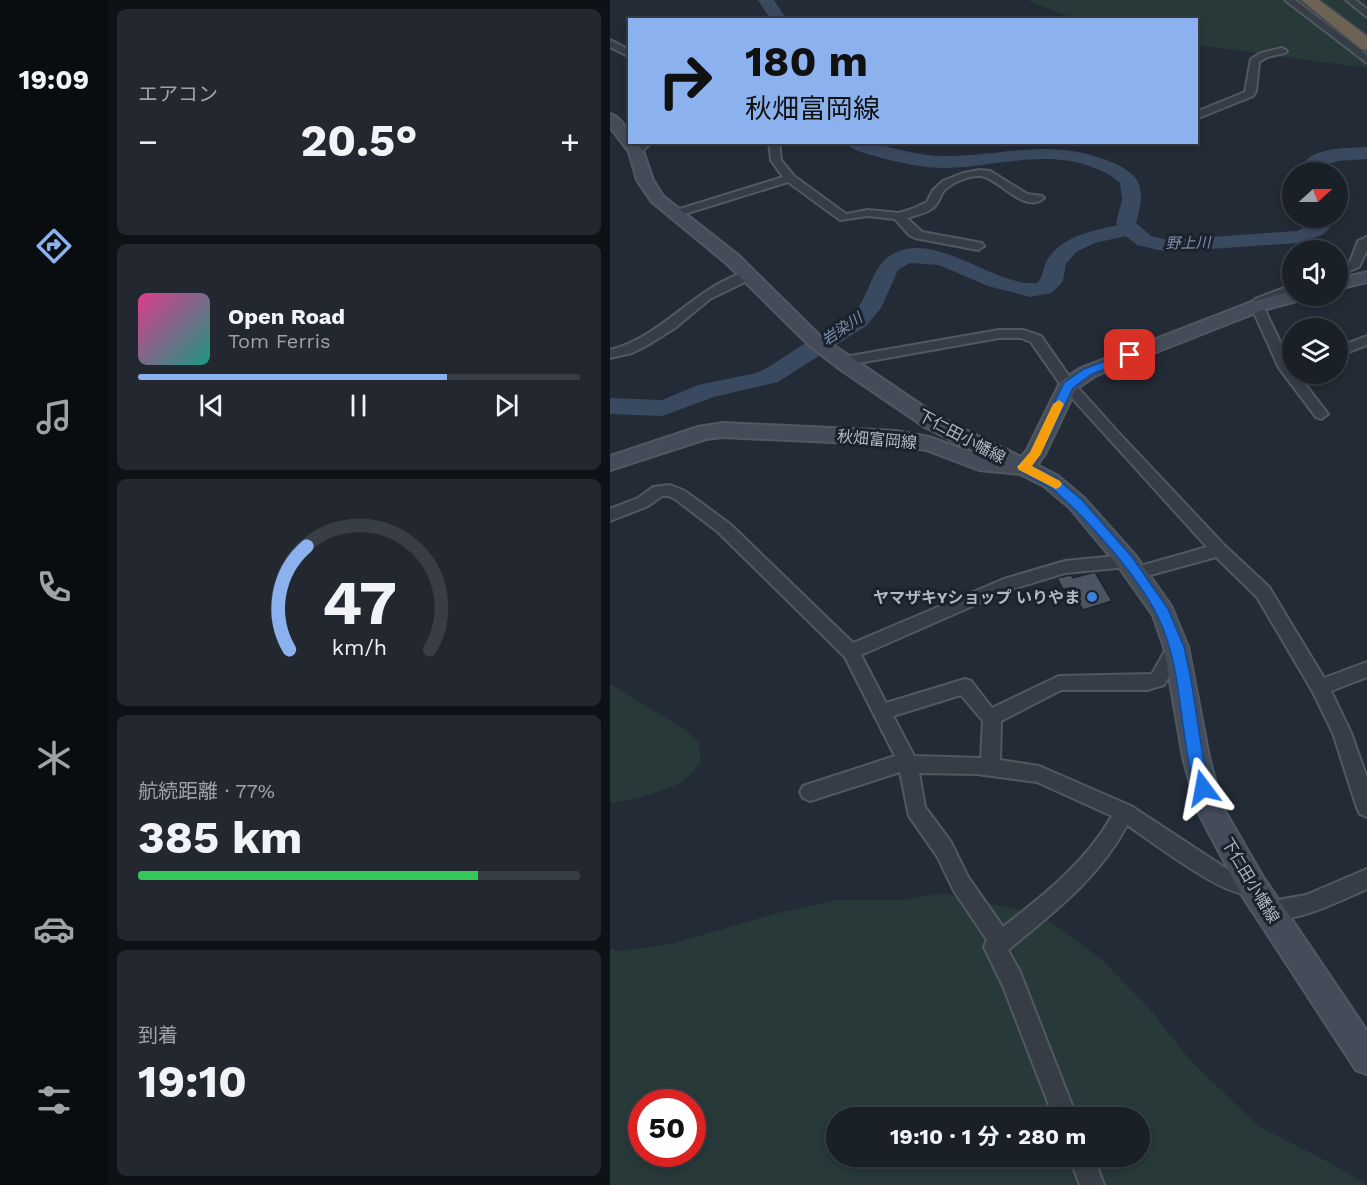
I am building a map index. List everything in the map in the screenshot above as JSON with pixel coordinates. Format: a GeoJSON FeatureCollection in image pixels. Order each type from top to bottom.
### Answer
{"type":"FeatureCollection","features":[{"type":"Feature","properties":{"kind":"highway"},"geometry":{"type":"LineString","coordinates":[[1309,0],[1366,45]]}},
{"type":"Feature","properties":{"kind":"highway"},"geometry":{"type":"LineString","coordinates":[[1324,0],[1366,33]]}},
{"type":"Feature","properties":{"kind":"main road","name":"下仁田小幡線"},"geometry":{"type":"LineString","coordinates":[[610,118],[628,135]]}},
{"type":"Feature","properties":{"kind":"main road","name":"下仁田小幡線"},"geometry":{"type":"LineString","coordinates":[[641,147],[650,189],[657,200],[749,275],[815,341],[932,422],[1051,481],[1066,492],[1132,567],[1163,612],[1176,647],[1203,788],[1210,810],[1253,887],[1366,1059]]}},
{"type":"Feature","properties":{"kind":"main road"},"geometry":{"type":"LineString","coordinates":[[1348,282],[1366,277]]}},
{"type":"Feature","properties":{"kind":"main road"},"geometry":{"type":"LineString","coordinates":[[1024,467],[1035,454],[1068,385],[1088,372],[1257,306],[1282,299]]}},
{"type":"Feature","properties":{"kind":"main road","name":"秋畑富岡線"},"geometry":{"type":"LineString","coordinates":[[610,463],[705,432],[723,430],[896,438],[929,444],[979,463],[1011,468],[1024,467]]}},
{"type":"Feature","properties":{"kind":"street"},"geometry":{"type":"LineString","coordinates":[[1289,0],[1366,60]]}},
{"type":"Feature","properties":{"kind":"street"},"geometry":{"type":"LineString","coordinates":[[1350,0],[1366,14]]}},
{"type":"Feature","properties":{"kind":"street"},"geometry":{"type":"LineString","coordinates":[[610,43],[628,53]]}},
{"type":"Feature","properties":{"kind":"street"},"geometry":{"type":"LineString","coordinates":[[1198,115],[1249,94],[1254,61],[1264,55],[1282,51]]}},
{"type":"Feature","properties":{"kind":"street"},"geometry":{"type":"LineString","coordinates":[[774,144],[776,160],[790,178],[844,218],[868,213],[899,216],[929,206],[935,201],[938,190],[953,181],[981,173],[986,173],[1024,197],[1038,198]]}},
{"type":"Feature","properties":{"kind":"street"},"geometry":{"type":"LineString","coordinates":[[674,214],[790,178]]}},
{"type":"Feature","properties":{"kind":"street"},"geometry":{"type":"LineString","coordinates":[[899,216],[913,232],[919,235],[978,246]]}},
{"type":"Feature","properties":{"kind":"street"},"geometry":{"type":"LineString","coordinates":[[1348,268],[1356,264],[1366,240]]}},
{"type":"Feature","properties":{"kind":"street"},"geometry":{"type":"LineString","coordinates":[[610,354],[641,343],[670,325],[706,296],[749,275]]}},
{"type":"Feature","properties":{"kind":"street"},"geometry":{"type":"LineString","coordinates":[[1282,293],[1260,302],[1257,306],[1282,352]]}},
{"type":"Feature","properties":{"kind":"street"},"geometry":{"type":"LineString","coordinates":[[838,359],[850,360],[1012,333],[1036,339],[1068,385],[1219,550],[1263,592],[1320,687],[1342,733],[1366,808]]}},
{"type":"Feature","properties":{"kind":"street"},"geometry":{"type":"LineString","coordinates":[[1348,348],[1366,340]]}},
{"type":"Feature","properties":{"kind":"street"},"geometry":{"type":"LineString","coordinates":[[1301,384],[1321,414]]}},
{"type":"Feature","properties":{"kind":"street"},"geometry":{"type":"LineString","coordinates":[[610,515],[643,501],[658,491],[670,490],[680,495],[724,528],[851,652],[908,764],[916,810],[944,849],[961,884],[1001,942]]}},
{"type":"Feature","properties":{"kind":"street"},"geometry":{"type":"LineString","coordinates":[[851,652],[1004,585],[1065,567],[1132,567],[1219,550]]}},
{"type":"Feature","properties":{"kind":"street"},"geometry":{"type":"LineString","coordinates":[[992,717],[1059,683],[1147,683],[1158,680],[1176,647]]}},
{"type":"Feature","properties":{"kind":"street"},"geometry":{"type":"LineString","coordinates":[[1320,687],[1366,669]]}},
{"type":"Feature","properties":{"kind":"street"},"geometry":{"type":"LineString","coordinates":[[882,712],[965,686],[986,714],[992,717]]}},
{"type":"Feature","properties":{"kind":"street"},"geometry":{"type":"LineString","coordinates":[[990,768],[992,717]]}},
{"type":"Feature","properties":{"kind":"street"},"geometry":{"type":"LineString","coordinates":[[810,792],[897,764],[990,768],[1039,774],[1124,812],[1225,879],[1253,887]]}},
{"type":"Feature","properties":{"kind":"street"},"geometry":{"type":"LineString","coordinates":[[1062,1107],[1012,980],[995,947],[1068,888],[1115,831],[1124,812]]}},
{"type":"Feature","properties":{"kind":"street"},"geometry":{"type":"LineString","coordinates":[[1268,910],[1306,905],[1366,879]]}},
{"type":"Feature","properties":{"kind":"street"},"geometry":{"type":"LineString","coordinates":[[1085,1167],[1092,1185]]}},
{"type":"Feature","properties":{"kind":"shaded area"},"geometry":{"type":"Polygon","coordinates":[[[1027,0],[1366,0],[1366,68],[1198,45],[1198,18],[1072,18],[1027,0]]]}},
{"type":"Feature","properties":{"kind":"shaded area"},"geometry":{"type":"Polygon","coordinates":[[[610,684],[684,729],[699,743],[701,761],[688,777],[671,787],[649,795],[610,802],[610,684]]]}},
{"type":"Feature","properties":{"kind":"shaded area"},"geometry":{"type":"Polygon","coordinates":[[[942,893],[1015,909],[1048,920],[1101,959],[1149,1008],[1190,1060],[1258,1126],[1340,1168],[1366,1185],[610,1185],[610,948],[619,951],[671,944],[778,913],[836,900],[905,900],[942,893]]]}},
{"type":"Feature","properties":{"kind":"building","name":"ヤマザキYショップ いりやま"},"geometry":{"type":"Polygon","coordinates":[[[1095,572],[1112,601],[1083,610],[1070,588],[1063,589],[1057,578],[1071,575],[1073,578],[1095,572]]]}},
{"type":"Feature","properties":{"kind":"waterway","name":"野上川"},"geometry":{"type":"LineString","coordinates":[[766,0],[778,18]]}},
{"type":"Feature","properties":{"kind":"waterway","name":"野上川"},"geometry":{"type":"LineString","coordinates":[[858,144],[888,154],[935,162],[1046,153],[1086,158],[1117,171],[1130,183],[1132,196],[1126,223],[1137,237],[1144,241],[1167,246],[1298,237],[1318,228]]}},
{"type":"Feature","properties":{"kind":"waterway","name":"野上川"},"geometry":{"type":"LineString","coordinates":[[1316,162],[1338,155],[1367,153]]}},
{"type":"Feature","properties":{"kind":"waterway","name":"岩染川"},"geometry":{"type":"LineString","coordinates":[[610,406],[662,408],[706,391],[757,381],[776,374],[807,352],[851,326],[864,315],[875,300],[890,267],[903,258],[921,256],[952,262],[996,281],[1030,291],[1044,289],[1053,281],[1055,264],[1069,248],[1088,239],[1130,229]]}},
{"type":"Feature","properties":{"kind":"slow traffic"},"geometry":{"type":"LineString","coordinates":[[1056,484],[1024,467],[1035,454],[1059,404]]}},
{"type":"Feature","properties":{"kind":"place","name":"ヤマザキYショップ いりやま"},"geometry":{"type":"Point","coordinates":[1092,597]}},
{"type":"Feature","properties":{"kind":"route"},"geometry":{"type":"LineString","coordinates":[[1130,355],[1088,372],[1068,385],[1035,454],[1024,467],[1051,481],[1077,503],[1127,561],[1163,612],[1176,647],[1184,680],[1195,757],[1203,788]]}}]}
